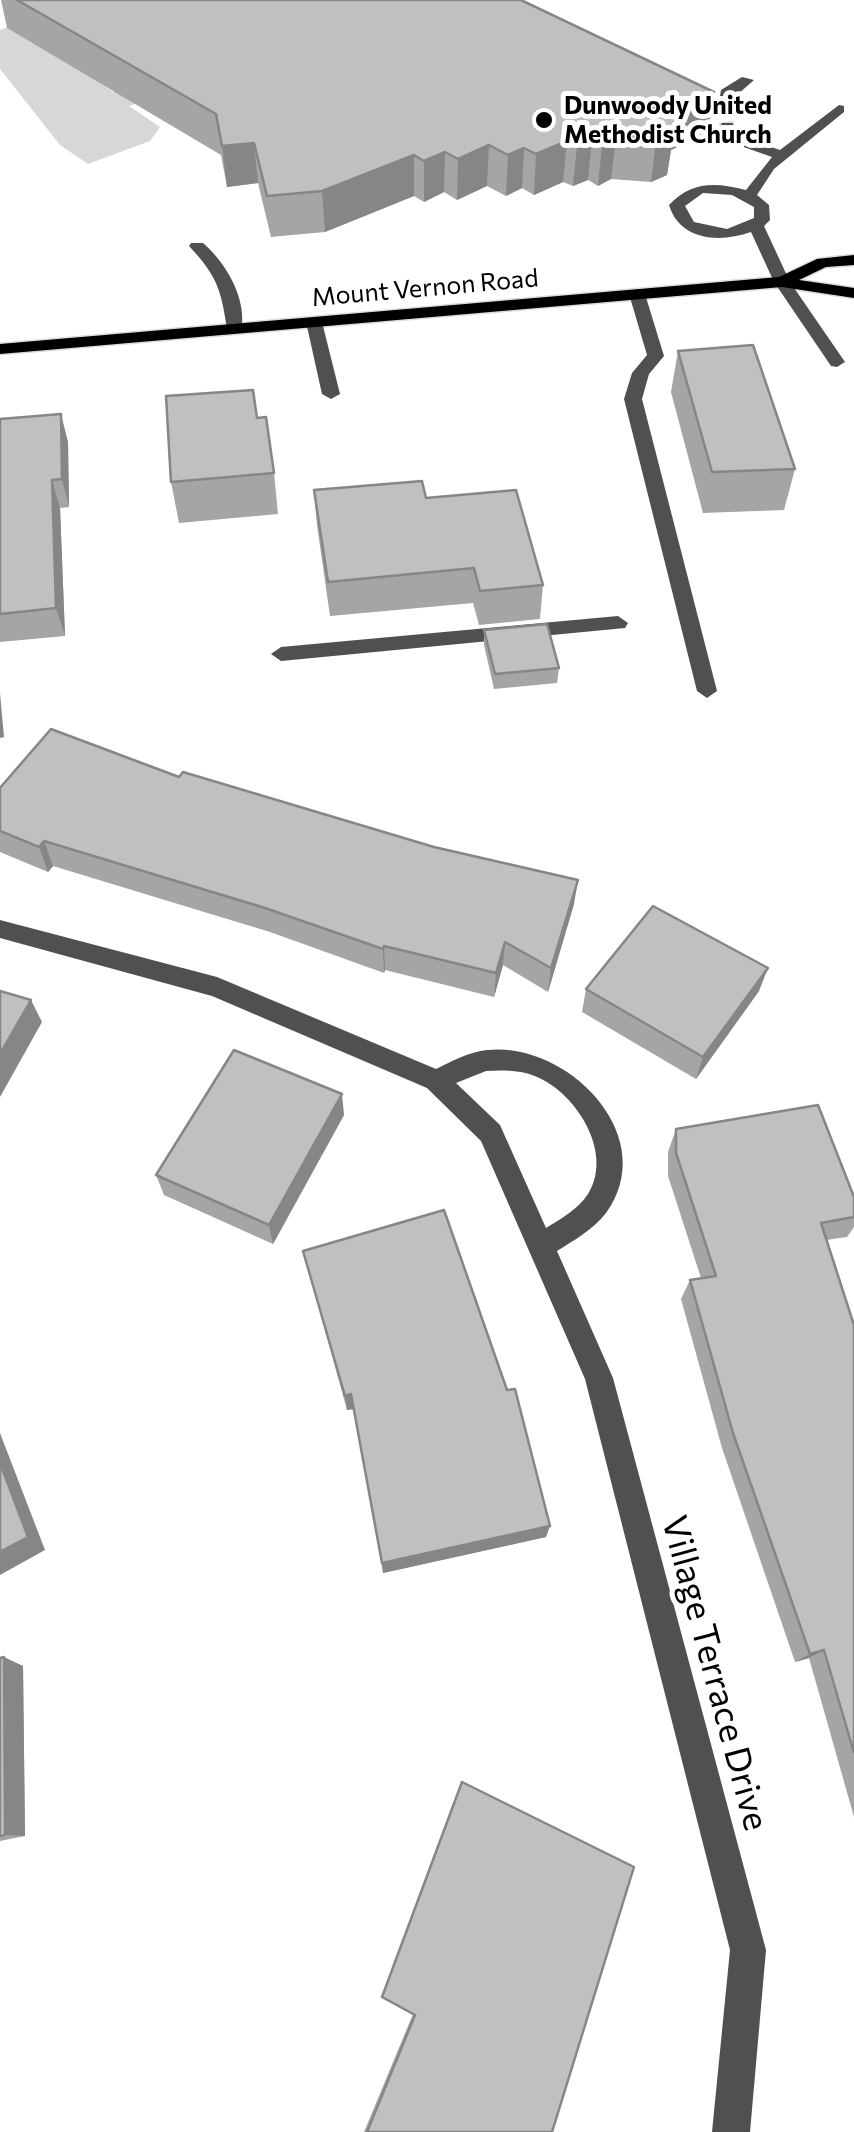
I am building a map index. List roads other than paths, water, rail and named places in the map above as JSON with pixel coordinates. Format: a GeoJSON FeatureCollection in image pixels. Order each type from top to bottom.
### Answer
{"type":"FeatureCollection","features":[{"type":"Feature","properties":{"kind":"main road"},"geometry":{"type":"LineString","coordinates":[[782,282],[823,262],[854,260]]}},
{"type":"Feature","properties":{"kind":"main road","name":"Mount Vernon Road"},"geometry":{"type":"LineString","coordinates":[[0,349],[782,282],[854,293]]}},
{"type":"Feature","properties":{"kind":"street"},"geometry":{"type":"LineString","coordinates":[[724,100],[747,80]]}},
{"type":"Feature","properties":{"kind":"street"},"geometry":{"type":"LineString","coordinates":[[750,196],[780,155],[839,109]]}},
{"type":"Feature","properties":{"kind":"street"},"geometry":{"type":"LineString","coordinates":[[727,126],[740,141],[780,155]]}},
{"type":"Feature","properties":{"kind":"street"},"geometry":{"type":"LineString","coordinates":[[702,189],[730,190],[750,196],[761,205],[764,212],[756,226],[718,233],[691,226],[677,212],[682,198],[702,189]]}},
{"type":"Feature","properties":{"kind":"street"},"geometry":{"type":"LineString","coordinates":[[756,226],[782,282],[837,362]]}},
{"type":"Feature","properties":{"kind":"street"},"geometry":{"type":"LineString","coordinates":[[197,246],[217,262],[228,284],[235,329]]}},
{"type":"Feature","properties":{"kind":"street"},"geometry":{"type":"LineString","coordinates":[[636,294],[664,356],[641,373],[633,399],[707,691]]}},
{"type":"Feature","properties":{"kind":"street"},"geometry":{"type":"LineString","coordinates":[[314,322],[332,394]]}},
{"type":"Feature","properties":{"kind":"street"},"geometry":{"type":"LineString","coordinates":[[281,654],[618,623]]}},
{"type":"Feature","properties":{"kind":"street","name":"Village Terrace Drive"},"geometry":{"type":"LineString","coordinates":[[0,929],[218,987],[436,1080],[491,1133],[599,1378],[748,1950],[731,2132]]}},
{"type":"Feature","properties":{"kind":"street"},"geometry":{"type":"LineString","coordinates":[[436,1080],[490,1059],[541,1066],[584,1098],[604,1131],[611,1163],[603,1195],[589,1212],[542,1246]]}},
{"type":"Feature","properties":{"kind":"tunnel"},"geometry":{"type":"LineString","coordinates":[[724,99],[727,126]]}},
{"type":"Feature","properties":{"kind":"place","name":"Dunwoody United Methodist Church"},"geometry":{"type":"Point","coordinates":[544,120]}}]}
